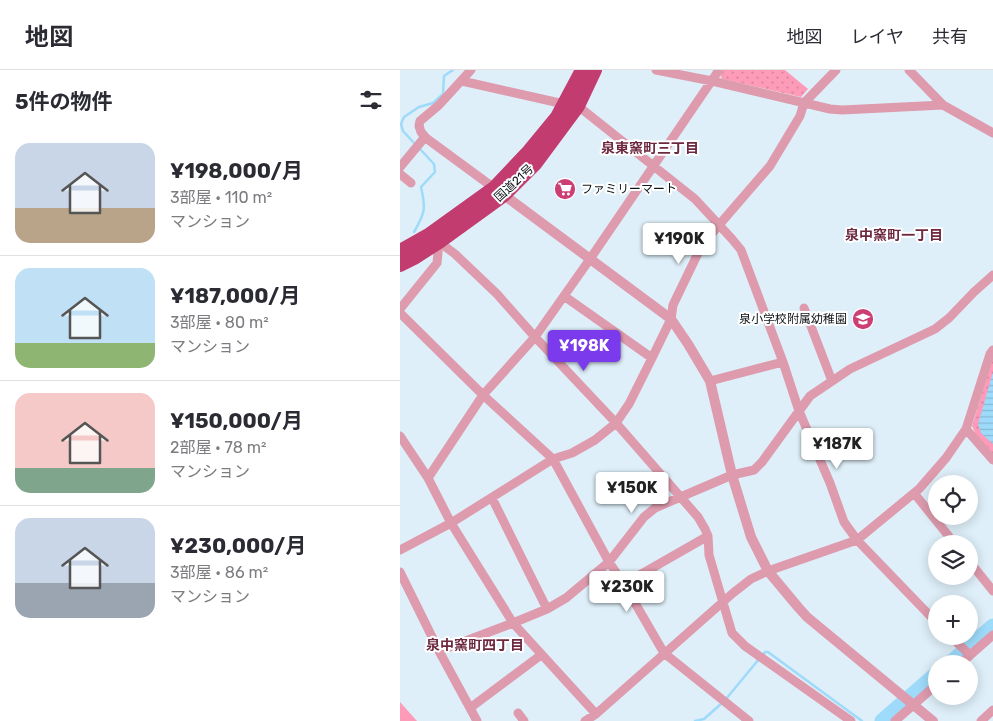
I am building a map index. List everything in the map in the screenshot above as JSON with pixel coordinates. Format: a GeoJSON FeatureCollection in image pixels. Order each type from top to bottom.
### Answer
{"type":"FeatureCollection","features":[{"type":"Feature","properties":{"kind":"highway","name":"国道21号"},"geometry":{"type":"LineString","coordinates":[[571,105],[582,70]]}},
{"type":"Feature","properties":{"kind":"highway","name":"国道21号"},"geometry":{"type":"LineString","coordinates":[[400,265],[439,242],[499,191],[535,164],[595,70]]}},
{"type":"Feature","properties":{"kind":"highway","name":"国道21号"},"geometry":{"type":"LineString","coordinates":[[400,251],[499,191]]}},
{"type":"Feature","properties":{"kind":"street"},"geometry":{"type":"LineString","coordinates":[[471,70],[440,105],[420,122],[419,126],[423,140],[499,191],[670,319],[688,344],[710,381],[732,475],[751,537],[768,571],[807,617],[933,721]]}},
{"type":"Feature","properties":{"kind":"street"},"geometry":{"type":"LineString","coordinates":[[656,70],[712,81],[830,109],[842,110],[943,104]]}},
{"type":"Feature","properties":{"kind":"street"},"geometry":{"type":"LineString","coordinates":[[428,478],[483,395],[535,337],[720,70]]}},
{"type":"Feature","properties":{"kind":"street"},"geometry":{"type":"LineString","coordinates":[[400,550],[451,523],[553,459],[572,453],[595,440],[616,423],[630,404],[670,319],[673,305],[701,247],[770,166],[800,116],[804,103],[836,70]]}},
{"type":"Feature","properties":{"kind":"street"},"geometry":{"type":"LineString","coordinates":[[909,70],[943,104],[993,133]]}},
{"type":"Feature","properties":{"kind":"street"},"geometry":{"type":"LineString","coordinates":[[462,81],[571,105],[654,166],[695,199],[732,239],[741,250],[784,362],[799,411],[830,483],[844,522],[857,540],[928,614]]}},
{"type":"Feature","properties":{"kind":"street"},"geometry":{"type":"LineString","coordinates":[[400,167],[423,140]]}},
{"type":"Feature","properties":{"kind":"street"},"geometry":{"type":"LineString","coordinates":[[400,174],[411,183]]}},
{"type":"Feature","properties":{"kind":"street"},"geometry":{"type":"LineString","coordinates":[[439,242],[437,263],[400,311],[483,395],[553,459],[609,562],[664,653],[750,721]]}},
{"type":"Feature","properties":{"kind":"street"},"geometry":{"type":"LineString","coordinates":[[439,242],[455,254],[497,294],[616,423],[698,517],[708,536],[708,556],[732,633],[745,646],[851,721]]}},
{"type":"Feature","properties":{"kind":"street"},"geometry":{"type":"LineString","coordinates":[[439,651],[513,624],[547,609],[566,598],[609,562],[644,517],[655,508],[732,475],[754,470],[762,462],[810,396],[850,369],[935,329],[993,275]]}},
{"type":"Feature","properties":{"kind":"street"},"geometry":{"type":"LineString","coordinates":[[564,296],[652,358]]}},
{"type":"Feature","properties":{"kind":"street"},"geometry":{"type":"LineString","coordinates":[[804,308],[832,381]]}},
{"type":"Feature","properties":{"kind":"street"},"geometry":{"type":"LineString","coordinates":[[585,721],[596,714],[722,602],[751,579],[768,571],[857,540],[914,493],[946,458],[966,429],[993,350]]}},
{"type":"Feature","properties":{"kind":"street"},"geometry":{"type":"LineString","coordinates":[[710,381],[784,362]]}},
{"type":"Feature","properties":{"kind":"street"},"geometry":{"type":"LineString","coordinates":[[966,429],[993,460]]}},
{"type":"Feature","properties":{"kind":"street"},"geometry":{"type":"LineString","coordinates":[[400,436],[428,478],[451,523],[513,624],[596,714]]}},
{"type":"Feature","properties":{"kind":"street"},"geometry":{"type":"LineString","coordinates":[[914,493],[948,535]]}},
{"type":"Feature","properties":{"kind":"street"},"geometry":{"type":"LineString","coordinates":[[492,498],[547,609]]}},
{"type":"Feature","properties":{"kind":"street"},"geometry":{"type":"LineString","coordinates":[[624,584],[708,536]]}},
{"type":"Feature","properties":{"kind":"street"},"geometry":{"type":"LineString","coordinates":[[400,572],[439,651],[477,721]]}},
{"type":"Feature","properties":{"kind":"street"},"geometry":{"type":"LineString","coordinates":[[978,572],[993,591]]}},
{"type":"Feature","properties":{"kind":"street"},"geometry":{"type":"LineString","coordinates":[[959,645],[970,655],[993,635]]}},
{"type":"Feature","properties":{"kind":"street"},"geometry":{"type":"LineString","coordinates":[[470,708],[542,655]]}},
{"type":"Feature","properties":{"kind":"street"},"geometry":{"type":"LineString","coordinates":[[895,721],[928,692]]}},
{"type":"Feature","properties":{"kind":"street"},"geometry":{"type":"LineString","coordinates":[[981,721],[993,710]]}},
{"type":"Feature","properties":{"kind":"street"},"geometry":{"type":"LineString","coordinates":[[518,713],[524,721]]}},
{"type":"Feature","properties":{"kind":"green space"},"geometry":{"type":"Polygon","coordinates":[[[723,70],[785,70],[808,89],[801,97],[722,79],[720,74],[723,70]]]}},
{"type":"Feature","properties":{"kind":"green space"},"geometry":{"type":"Polygon","coordinates":[[[993,357],[993,456],[977,437],[972,426],[993,357]]]}},
{"type":"Feature","properties":{"kind":"green space"},"geometry":{"type":"Polygon","coordinates":[[[400,702],[417,721],[400,721],[400,702]]]}},
{"type":"Feature","properties":{"kind":"water"},"geometry":{"type":"Polygon","coordinates":[[[993,372],[993,444],[981,433],[978,424],[993,372]]]}},
{"type":"Feature","properties":{"kind":"waterway"},"geometry":{"type":"LineString","coordinates":[[415,144],[403,131],[401,124],[404,117],[419,107],[433,103],[443,94],[444,76],[453,70]]}},
{"type":"Feature","properties":{"kind":"waterway"},"geometry":{"type":"LineString","coordinates":[[414,232],[424,211],[421,187],[435,172],[434,164],[419,148]]}},
{"type":"Feature","properties":{"kind":"waterway"},"geometry":{"type":"LineString","coordinates":[[959,655],[993,626]]}},
{"type":"Feature","properties":{"kind":"waterway"},"geometry":{"type":"LineString","coordinates":[[763,655],[765,652],[768,652],[862,721]]}},
{"type":"Feature","properties":{"kind":"waterway"},"geometry":{"type":"LineString","coordinates":[[726,699],[759,659]]}},
{"type":"Feature","properties":{"kind":"waterway"},"geometry":{"type":"LineString","coordinates":[[882,721],[928,681]]}},
{"type":"Feature","properties":{"kind":"waterway"},"geometry":{"type":"LineString","coordinates":[[695,721],[704,719],[722,703]]}},
{"type":"Feature","properties":{"kind":"place","name":"ファミリーマート"},"geometry":{"type":"Point","coordinates":[565,189]}},
{"type":"Feature","properties":{"kind":"place","name":"泉小学校附属幼稚園"},"geometry":{"type":"Point","coordinates":[863,319]}},
{"type":"Feature","properties":{"kind":"district","name":"泉東窯町三丁目"},"geometry":{"type":"Point","coordinates":[650,148]}},
{"type":"Feature","properties":{"kind":"district","name":"泉中窯町一丁目"},"geometry":{"type":"Point","coordinates":[894,235]}},
{"type":"Feature","properties":{"kind":"district","name":"泉中窯町四丁目"},"geometry":{"type":"Point","coordinates":[475,645]}}]}
